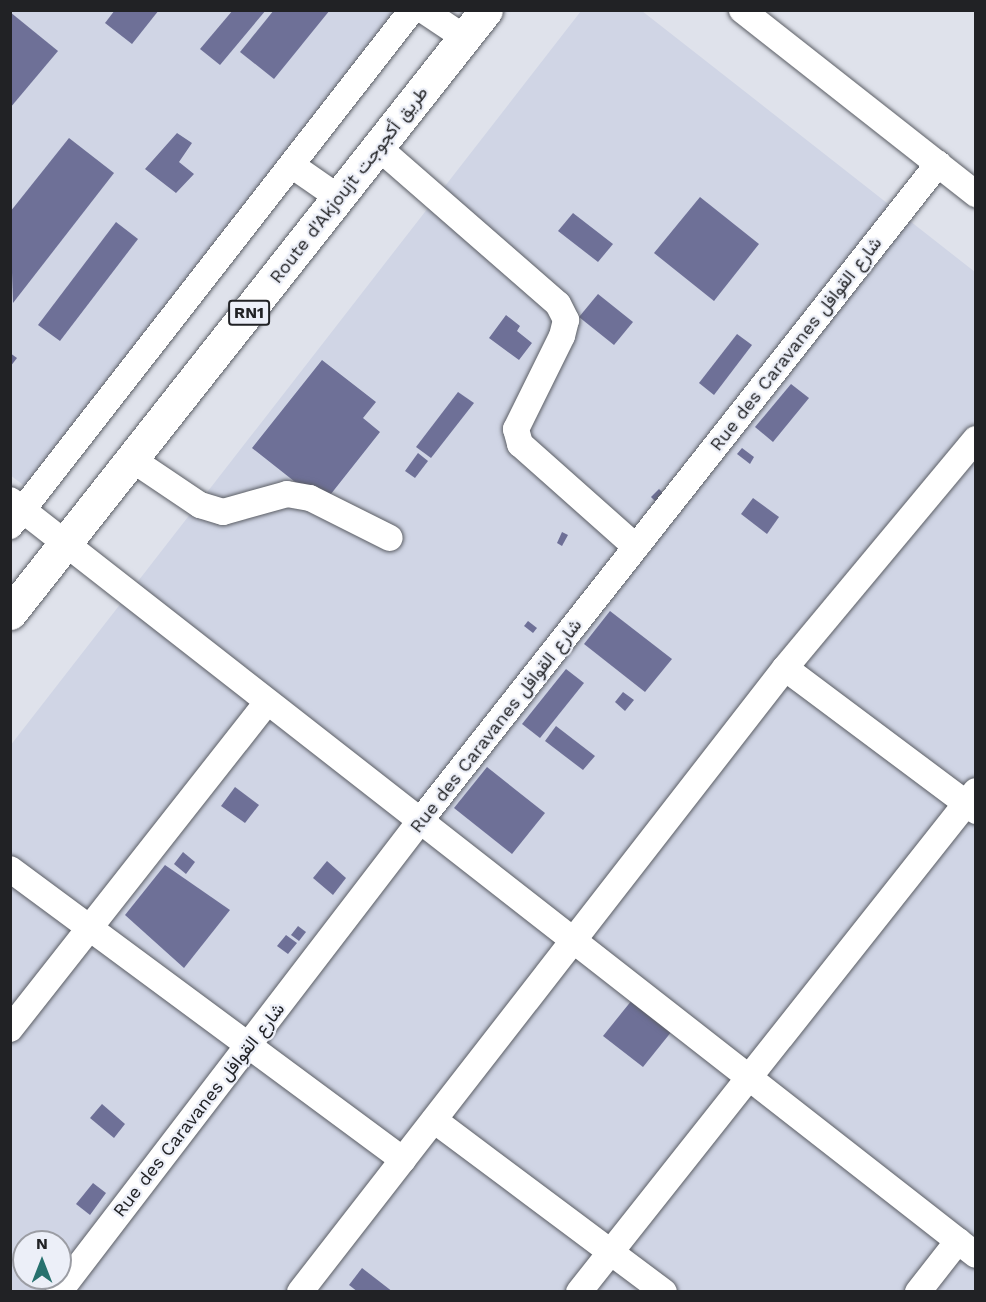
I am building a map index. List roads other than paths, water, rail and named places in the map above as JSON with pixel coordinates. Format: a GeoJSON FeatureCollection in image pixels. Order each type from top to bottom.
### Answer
{"type":"FeatureCollection","features":[{"type":"Feature","properties":{"kind":"highway","name":"Route d'Akjoujt طريق أكجوجت"},"geometry":{"type":"LineString","coordinates":[[10,614],[486,10]]}},
{"type":"Feature","properties":{"kind":"street"},"geometry":{"type":"LineString","coordinates":[[412,10],[293,166],[15,512],[66,545],[967,1248],[918,1292]]}},
{"type":"Feature","properties":{"kind":"street"},"geometry":{"type":"LineString","coordinates":[[423,10],[465,38]]}},
{"type":"Feature","properties":{"kind":"street"},"geometry":{"type":"LineString","coordinates":[[742,10],[975,194]]}},
{"type":"Feature","properties":{"kind":"street"},"geometry":{"type":"LineString","coordinates":[[379,148],[558,304],[566,320],[562,336],[516,429],[519,444],[636,547]]}},
{"type":"Feature","properties":{"kind":"street","name":"Rue des Caravanes شارع القوافل"},"geometry":{"type":"LineString","coordinates":[[59,1292],[420,821],[938,164]]}},
{"type":"Feature","properties":{"kind":"street"},"geometry":{"type":"LineString","coordinates":[[293,166],[339,198]]}},
{"type":"Feature","properties":{"kind":"street"},"geometry":{"type":"LineString","coordinates":[[300,1292],[785,668],[975,439]]}},
{"type":"Feature","properties":{"kind":"street"},"geometry":{"type":"LineString","coordinates":[[133,460],[208,508],[223,512],[287,494],[310,498],[390,538]]}},
{"type":"Feature","properties":{"kind":"street"},"geometry":{"type":"LineString","coordinates":[[579,1292],[972,802],[785,668]]}},
{"type":"Feature","properties":{"kind":"street"},"geometry":{"type":"LineString","coordinates":[[10,1029],[267,702]]}},
{"type":"Feature","properties":{"kind":"street"},"geometry":{"type":"LineString","coordinates":[[10,869],[403,1160]]}},
{"type":"Feature","properties":{"kind":"street"},"geometry":{"type":"LineString","coordinates":[[434,1119],[664,1292]]}}]}
